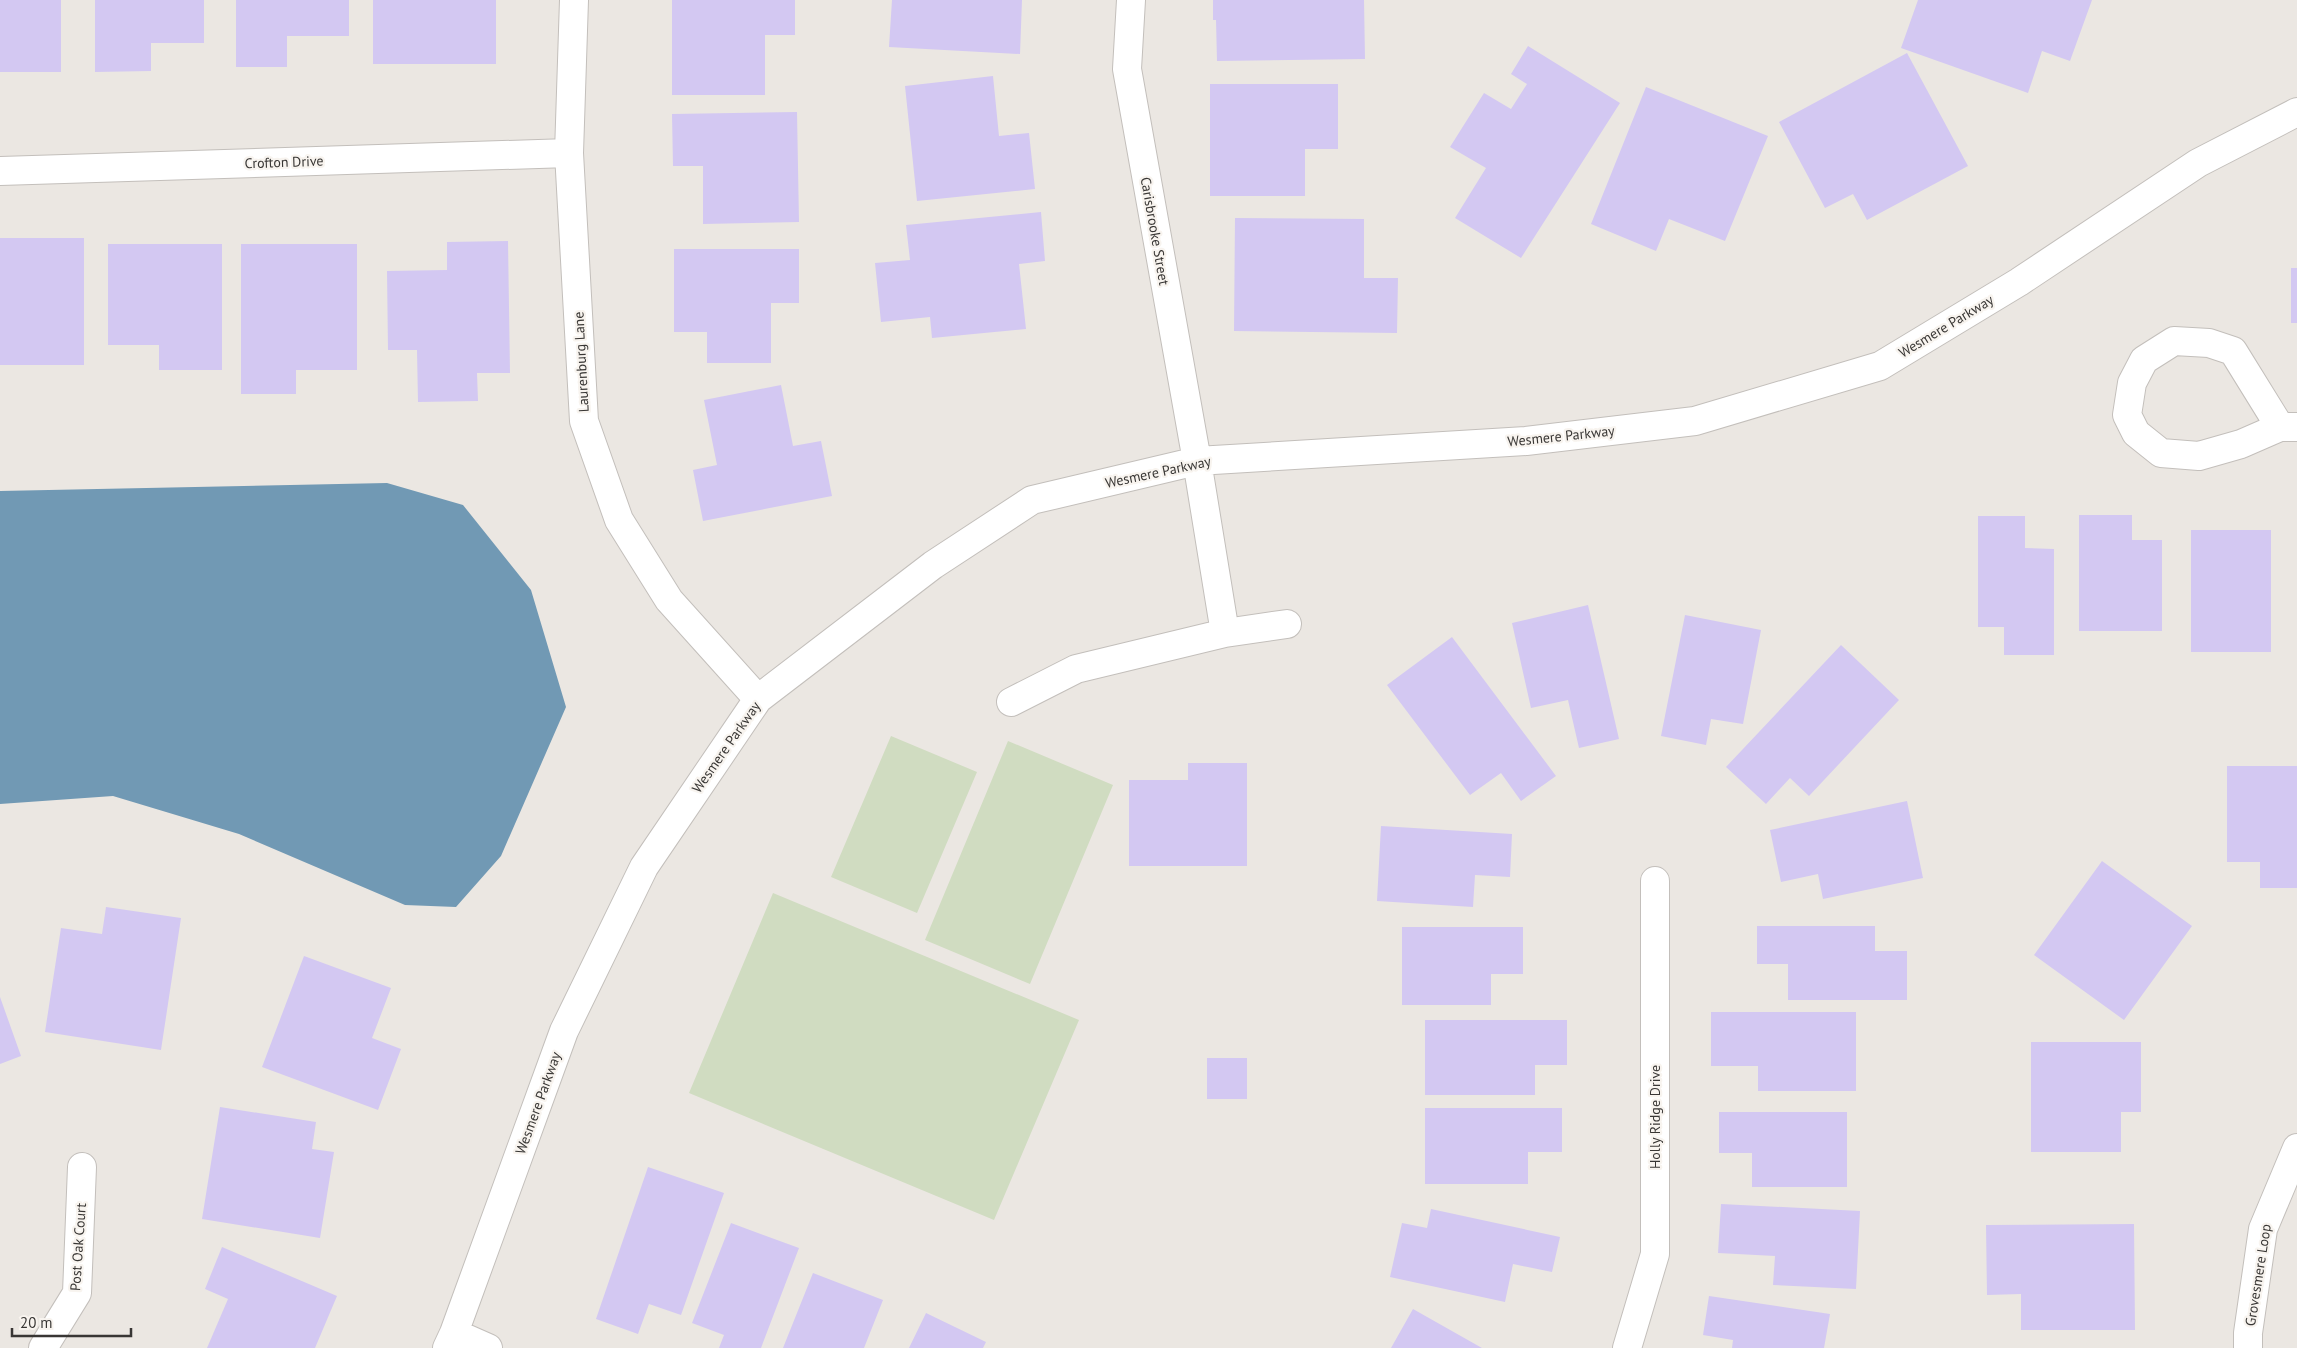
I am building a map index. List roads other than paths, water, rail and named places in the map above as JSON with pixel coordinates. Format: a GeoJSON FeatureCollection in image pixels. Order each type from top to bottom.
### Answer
{"type":"FeatureCollection","features":[{"type":"Feature","properties":{"kind":"street","name":"Laurenburg Lane"},"geometry":{"type":"LineString","coordinates":[[574,0],[569,153],[584,421],[619,520],[669,600],[758,699]]}},
{"type":"Feature","properties":{"kind":"street","name":"Carisbrooke Street"},"geometry":{"type":"LineString","coordinates":[[1131,0],[1127,69],[1197,461],[1225,633]]}},
{"type":"Feature","properties":{"kind":"street","name":"Wesmere Parkway"},"geometry":{"type":"LineString","coordinates":[[451,1341],[564,1031],[644,867],[758,699],[933,565],[1032,500],[1197,461],[1526,440],[1695,421],[1880,366],[2019,282],[2198,163],[2297,112]]}},
{"type":"Feature","properties":{"kind":"street","name":"Crofton Drive"},"geometry":{"type":"LineString","coordinates":[[0,171],[569,153]]}},
{"type":"Feature","properties":{"kind":"street"},"geometry":{"type":"LineString","coordinates":[[2174,341],[2209,342],[2233,351],[2289,427],[2199,456],[2161,453],[2136,433],[2128,415],[2132,383],[2144,360],[2174,341]]}},
{"type":"Feature","properties":{"kind":"street"},"geometry":{"type":"LineString","coordinates":[[1011,702],[1076,669],[1225,633],[1287,624]]}},
{"type":"Feature","properties":{"kind":"street","name":"Holly Ridge Drive"},"geometry":{"type":"LineString","coordinates":[[1627,1348],[1655,1254],[1655,881]]}},
{"type":"Feature","properties":{"kind":"street","name":"Grovesmere Loop"},"geometry":{"type":"LineString","coordinates":[[2248,1348],[2248,1333],[2263,1229],[2297,1148]]}},
{"type":"Feature","properties":{"kind":"street","name":"Post Oak Court"},"geometry":{"type":"LineString","coordinates":[[44,1348],[77,1293],[82,1167]]}},
{"type":"Feature","properties":{"kind":"street"},"geometry":{"type":"LineString","coordinates":[[451,1341],[488,1348]]}},
{"type":"Feature","properties":{"kind":"water"},"geometry":{"type":"Polygon","coordinates":[[[387,483],[463,505],[531,590],[566,707],[501,856],[456,907],[405,905],[239,834],[113,796],[0,804],[0,491],[387,483]]]}}]}
